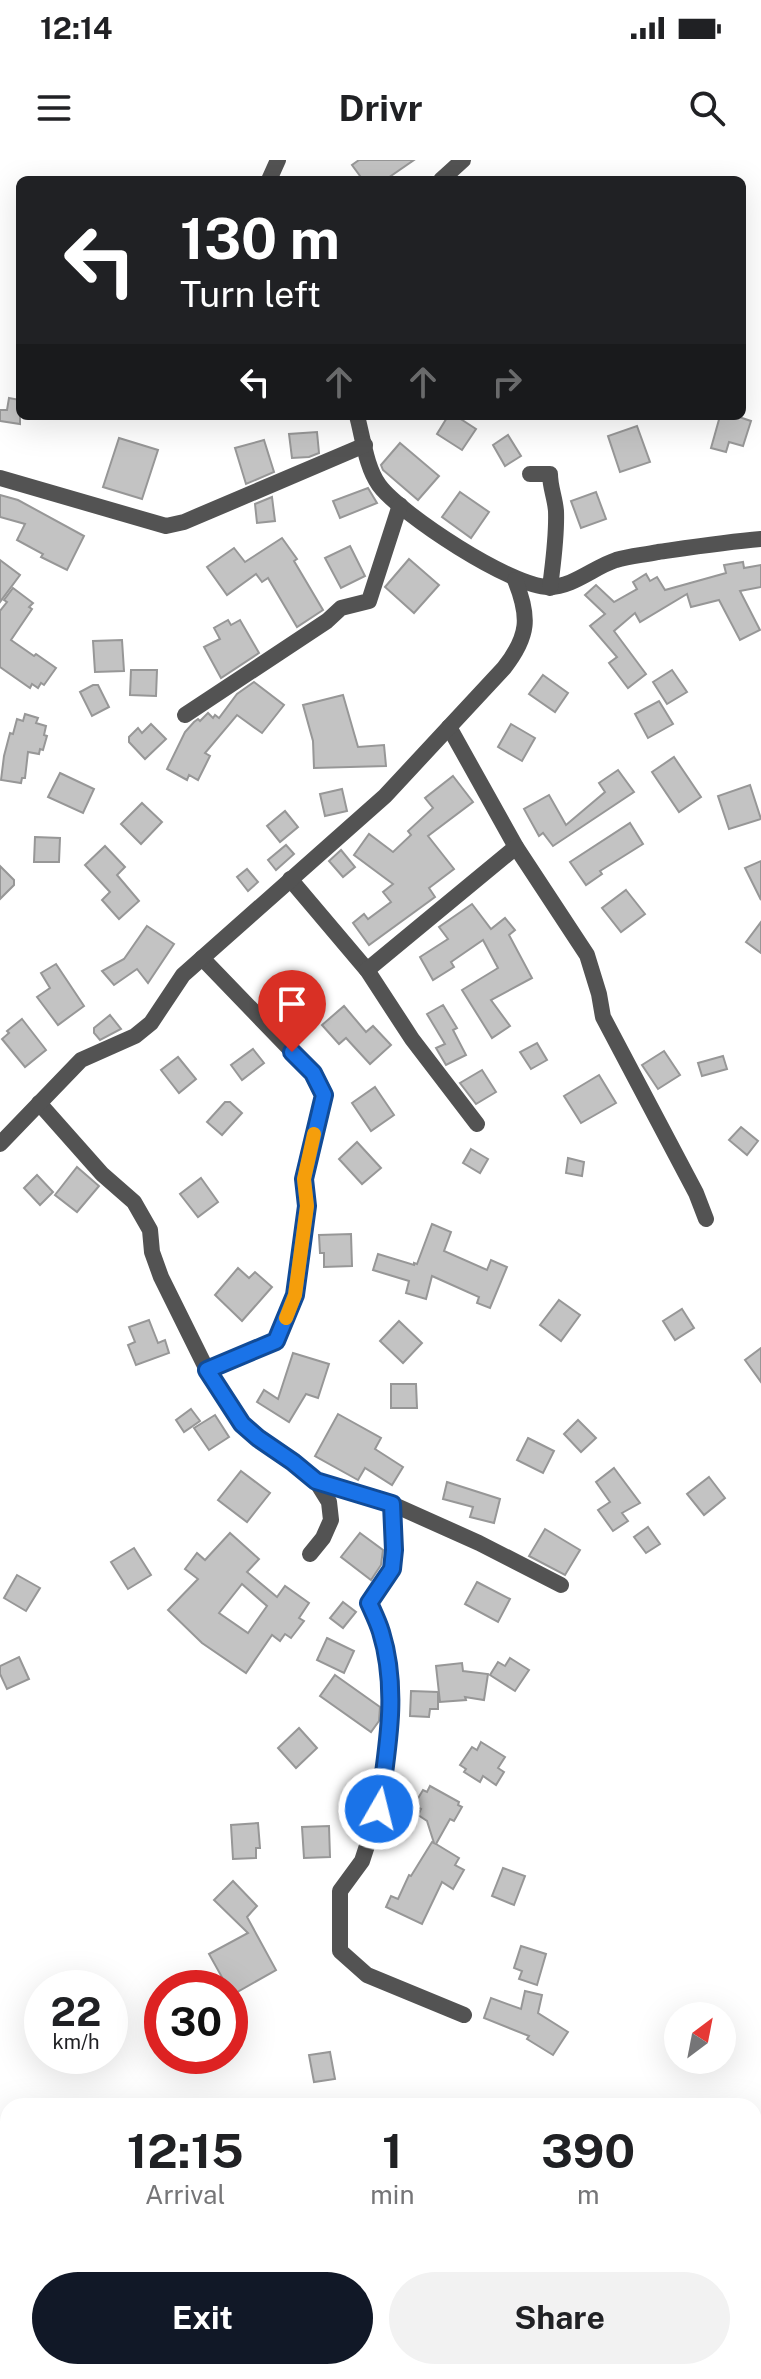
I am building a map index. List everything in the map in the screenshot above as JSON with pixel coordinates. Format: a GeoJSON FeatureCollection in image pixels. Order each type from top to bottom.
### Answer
{"type":"FeatureCollection","features":[{"type":"Feature","properties":{"kind":"street"},"geometry":{"type":"LineString","coordinates":[[445,176],[463,160]]}},
{"type":"Feature","properties":{"kind":"street"},"geometry":{"type":"LineString","coordinates":[[358,420],[378,485],[400,505],[484,563],[515,580],[550,588],[622,558],[719,542],[761,539]]}},
{"type":"Feature","properties":{"kind":"street"},"geometry":{"type":"LineString","coordinates":[[0,478],[166,526],[184,522],[365,445]]}},
{"type":"Feature","properties":{"kind":"street"},"geometry":{"type":"LineString","coordinates":[[530,474],[550,474],[550,488],[556,506],[556,547],[550,588]]}},
{"type":"Feature","properties":{"kind":"street"},"geometry":{"type":"LineString","coordinates":[[185,715],[327,621],[341,608],[369,601],[400,505]]}},
{"type":"Feature","properties":{"kind":"street"},"geometry":{"type":"LineString","coordinates":[[0,1144],[81,1060],[135,1036],[151,1023],[183,975],[385,796],[449,727],[517,652],[525,624],[525,604],[515,580]]}},
{"type":"Feature","properties":{"kind":"street"},"geometry":{"type":"LineString","coordinates":[[449,727],[516,847],[587,955],[603,1017],[696,1193],[706,1219]]}},
{"type":"Feature","properties":{"kind":"street"},"geometry":{"type":"LineString","coordinates":[[367,970],[516,847]]}},
{"type":"Feature","properties":{"kind":"street"},"geometry":{"type":"LineString","coordinates":[[290,879],[367,970],[412,1039],[477,1124]]}},
{"type":"Feature","properties":{"kind":"street"},"geometry":{"type":"LineString","coordinates":[[202,958],[313,1073],[324,1095],[304,1179],[307,1206],[295,1295],[276,1341],[207,1370]]}},
{"type":"Feature","properties":{"kind":"street"},"geometry":{"type":"LineString","coordinates":[[39,1103],[102,1174],[134,1202],[150,1230],[152,1252],[161,1277],[207,1370],[242,1424],[316,1481],[329,1502],[331,1520],[323,1538],[310,1554]]}},
{"type":"Feature","properties":{"kind":"street"},"geometry":{"type":"LineString","coordinates":[[316,1481],[392,1504],[479,1543],[561,1585]]}},
{"type":"Feature","properties":{"kind":"street"},"geometry":{"type":"LineString","coordinates":[[392,1504],[392,1569],[369,1603],[381,1632],[389,1670],[391,1717],[379,1809],[362,1861],[340,1891],[340,1951],[367,1975],[464,2015]]}},
{"type":"Feature","properties":{"kind":"building"},"geometry":{"type":"Polygon","coordinates":[[[359,160],[414,160],[391,176],[360,176],[352,165],[359,160]]]}},
{"type":"Feature","properties":{"kind":"building"},"geometry":{"type":"Polygon","coordinates":[[[9,398],[16,399],[16,420],[20,420],[20,424],[0,421],[0,410],[7,410],[9,398]]]}},
{"type":"Feature","properties":{"kind":"building"},"geometry":{"type":"Polygon","coordinates":[[[446,420],[462,420],[476,429],[462,450],[437,434],[446,420]]]}},
{"type":"Feature","properties":{"kind":"building"},"geometry":{"type":"Polygon","coordinates":[[[719,420],[751,421],[743,446],[729,442],[726,452],[711,448],[719,420]]]}},
{"type":"Feature","properties":{"kind":"building"},"geometry":{"type":"Polygon","coordinates":[[[637,426],[650,462],[620,472],[608,436],[637,426]]]}},
{"type":"Feature","properties":{"kind":"building"},"geometry":{"type":"Polygon","coordinates":[[[317,432],[319,453],[292,458],[289,434],[317,432]]]}},
{"type":"Feature","properties":{"kind":"building"},"geometry":{"type":"Polygon","coordinates":[[[508,435],[521,456],[505,466],[493,445],[508,435]]]}},
{"type":"Feature","properties":{"kind":"building"},"geometry":{"type":"Polygon","coordinates":[[[119,438],[158,450],[142,499],[103,487],[119,438]]]}},
{"type":"Feature","properties":{"kind":"building"},"geometry":{"type":"Polygon","coordinates":[[[264,440],[274,472],[246,484],[235,448],[264,440]]]}},
{"type":"Feature","properties":{"kind":"building"},"geometry":{"type":"Polygon","coordinates":[[[400,443],[439,476],[418,500],[381,465],[400,443]]]}},
{"type":"Feature","properties":{"kind":"building"},"geometry":{"type":"Polygon","coordinates":[[[368,488],[377,503],[340,518],[333,501],[368,488]]]}},
{"type":"Feature","properties":{"kind":"building"},"geometry":{"type":"Polygon","coordinates":[[[460,492],[489,512],[471,538],[442,517],[460,492]]]}},
{"type":"Feature","properties":{"kind":"building"},"geometry":{"type":"Polygon","coordinates":[[[596,492],[606,519],[581,528],[571,501],[596,492]]]}},
{"type":"Feature","properties":{"kind":"building"},"geometry":{"type":"Polygon","coordinates":[[[0,495],[18,500],[84,536],[67,570],[17,540],[25,524],[0,517],[0,495]]]}},
{"type":"Feature","properties":{"kind":"building"},"geometry":{"type":"Polygon","coordinates":[[[272,497],[275,521],[257,523],[255,504],[272,497]]]}},
{"type":"Feature","properties":{"kind":"building"},"geometry":{"type":"Polygon","coordinates":[[[282,538],[297,559],[294,561],[323,610],[297,627],[268,578],[262,582],[256,574],[227,595],[207,567],[234,548],[245,562],[282,538]]]}},
{"type":"Feature","properties":{"kind":"building"},"geometry":{"type":"Polygon","coordinates":[[[350,546],[365,576],[341,588],[325,558],[350,546]]]}},
{"type":"Feature","properties":{"kind":"building"},"geometry":{"type":"Polygon","coordinates":[[[409,559],[439,585],[414,613],[385,587],[409,559]]]}},
{"type":"Feature","properties":{"kind":"building"},"geometry":{"type":"Polygon","coordinates":[[[0,560],[20,575],[0,602],[0,560]]]}},
{"type":"Feature","properties":{"kind":"building"},"geometry":{"type":"Polygon","coordinates":[[[743,562],[744,568],[761,565],[761,587],[740,591],[760,630],[740,640],[719,600],[691,607],[687,594],[640,622],[635,613],[614,631],[646,674],[628,688],[609,663],[617,657],[590,626],[605,614],[585,595],[596,585],[614,602],[637,589],[633,582],[646,574],[650,581],[657,577],[665,590],[726,573],[724,565],[743,562]]]}},
{"type":"Feature","properties":{"kind":"building"},"geometry":{"type":"Polygon","coordinates":[[[13,588],[33,603],[11,640],[56,668],[44,685],[41,683],[38,688],[32,684],[30,688],[0,667],[0,611],[13,588]]]}},
{"type":"Feature","properties":{"kind":"building"},"geometry":{"type":"Polygon","coordinates":[[[228,620],[231,625],[240,620],[259,653],[221,678],[204,647],[220,639],[214,628],[228,620]]]}},
{"type":"Feature","properties":{"kind":"building"},"geometry":{"type":"Polygon","coordinates":[[[122,640],[124,671],[95,672],[93,641],[122,640]]]}},
{"type":"Feature","properties":{"kind":"building"},"geometry":{"type":"Polygon","coordinates":[[[131,670],[157,670],[156,696],[130,695],[131,670]]]}},
{"type":"Feature","properties":{"kind":"building"},"geometry":{"type":"Polygon","coordinates":[[[672,670],[687,692],[667,704],[653,682],[672,670]]]}},
{"type":"Feature","properties":{"kind":"building"},"geometry":{"type":"Polygon","coordinates":[[[543,675],[568,693],[555,712],[529,694],[543,675]]]}},
{"type":"Feature","properties":{"kind":"building"},"geometry":{"type":"Polygon","coordinates":[[[254,682],[284,705],[262,733],[237,715],[205,753],[210,756],[198,780],[189,775],[187,780],[167,769],[185,732],[194,722],[200,721],[208,713],[213,718],[215,715],[219,718],[237,694],[254,682]]]}},
{"type":"Feature","properties":{"kind":"building"},"geometry":{"type":"Polygon","coordinates":[[[98,685],[109,707],[92,716],[80,692],[98,685]]]}},
{"type":"Feature","properties":{"kind":"building"},"geometry":{"type":"Polygon","coordinates":[[[343,695],[358,747],[384,745],[386,766],[314,768],[313,741],[303,705],[343,695]]]}},
{"type":"Feature","properties":{"kind":"building"},"geometry":{"type":"Polygon","coordinates":[[[659,701],[673,724],[648,738],[635,714],[659,701]]]}},
{"type":"Feature","properties":{"kind":"building"},"geometry":{"type":"Polygon","coordinates":[[[25,714],[38,718],[36,723],[46,726],[43,750],[40,749],[39,754],[28,752],[25,778],[21,783],[1,780],[10,733],[13,734],[17,719],[23,721],[25,714]]]}},
{"type":"Feature","properties":{"kind":"building"},"geometry":{"type":"Polygon","coordinates":[[[151,724],[166,739],[145,759],[129,742],[129,737],[138,728],[142,733],[151,724]]]}},
{"type":"Feature","properties":{"kind":"building"},"geometry":{"type":"Polygon","coordinates":[[[511,724],[535,738],[522,761],[498,747],[511,724]]]}},
{"type":"Feature","properties":{"kind":"building"},"geometry":{"type":"Polygon","coordinates":[[[674,757],[701,797],[679,812],[652,772],[674,757]]]}},
{"type":"Feature","properties":{"kind":"building"},"geometry":{"type":"Polygon","coordinates":[[[618,770],[634,792],[553,846],[543,833],[539,836],[524,809],[549,795],[566,825],[605,792],[599,783],[618,770]]]}},
{"type":"Feature","properties":{"kind":"building"},"geometry":{"type":"Polygon","coordinates":[[[60,773],[94,789],[83,813],[48,797],[60,773]]]}},
{"type":"Feature","properties":{"kind":"building"},"geometry":{"type":"Polygon","coordinates":[[[453,776],[473,802],[428,836],[454,869],[429,888],[435,897],[369,945],[353,923],[364,914],[368,919],[391,902],[383,892],[393,884],[354,855],[369,834],[393,852],[411,835],[408,831],[433,808],[425,798],[453,776]]]}},
{"type":"Feature","properties":{"kind":"building"},"geometry":{"type":"Polygon","coordinates":[[[750,785],[761,819],[729,829],[718,796],[750,785]]]}},
{"type":"Feature","properties":{"kind":"building"},"geometry":{"type":"Polygon","coordinates":[[[342,789],[347,811],[325,816],[320,794],[342,789]]]}},
{"type":"Feature","properties":{"kind":"building"},"geometry":{"type":"Polygon","coordinates":[[[142,803],[162,822],[141,844],[121,824],[142,803]]]}},
{"type":"Feature","properties":{"kind":"building"},"geometry":{"type":"Polygon","coordinates":[[[285,811],[298,827],[280,842],[267,826],[285,811]]]}},
{"type":"Feature","properties":{"kind":"building"},"geometry":{"type":"Polygon","coordinates":[[[630,823],[643,844],[600,871],[602,874],[586,885],[570,862],[630,823]]]}},
{"type":"Feature","properties":{"kind":"building"},"geometry":{"type":"Polygon","coordinates":[[[35,837],[60,838],[59,862],[34,862],[35,837]]]}},
{"type":"Feature","properties":{"kind":"building"},"geometry":{"type":"Polygon","coordinates":[[[286,845],[294,854],[276,870],[268,860],[286,845]]]}},
{"type":"Feature","properties":{"kind":"building"},"geometry":{"type":"Polygon","coordinates":[[[105,846],[125,867],[117,875],[139,901],[119,919],[102,900],[110,892],[85,865],[105,846]]]}},
{"type":"Feature","properties":{"kind":"building"},"geometry":{"type":"Polygon","coordinates":[[[341,850],[355,867],[343,877],[329,861],[341,850]]]}},
{"type":"Feature","properties":{"kind":"building"},"geometry":{"type":"Polygon","coordinates":[[[761,861],[761,900],[745,868],[761,861]]]}},
{"type":"Feature","properties":{"kind":"building"},"geometry":{"type":"Polygon","coordinates":[[[0,866],[14,880],[14,885],[0,899],[0,866]]]}},
{"type":"Feature","properties":{"kind":"building"},"geometry":{"type":"Polygon","coordinates":[[[247,869],[258,882],[248,891],[237,877],[247,869]]]}},
{"type":"Feature","properties":{"kind":"building"},"geometry":{"type":"Polygon","coordinates":[[[626,890],[645,914],[621,932],[602,908],[626,890]]]}},
{"type":"Feature","properties":{"kind":"building"},"geometry":{"type":"Polygon","coordinates":[[[472,904],[491,929],[505,918],[515,930],[509,935],[532,978],[491,1000],[510,1026],[492,1038],[462,990],[498,968],[483,940],[451,962],[454,967],[433,980],[420,957],[448,939],[439,927],[472,904]]]}},
{"type":"Feature","properties":{"kind":"building"},"geometry":{"type":"Polygon","coordinates":[[[761,922],[761,953],[746,942],[761,922]]]}},
{"type":"Feature","properties":{"kind":"building"},"geometry":{"type":"Polygon","coordinates":[[[147,926],[174,944],[148,983],[137,969],[114,985],[102,971],[124,959],[147,926]]]}},
{"type":"Feature","properties":{"kind":"building"},"geometry":{"type":"Polygon","coordinates":[[[56,964],[84,1006],[58,1025],[37,997],[50,988],[41,973],[56,964]]]}},
{"type":"Feature","properties":{"kind":"building"},"geometry":{"type":"Polygon","coordinates":[[[443,1005],[457,1028],[453,1030],[466,1055],[446,1065],[436,1048],[445,1044],[427,1014],[443,1005]]]}},
{"type":"Feature","properties":{"kind":"building"},"geometry":{"type":"Polygon","coordinates":[[[344,1006],[366,1032],[373,1026],[391,1045],[370,1064],[346,1038],[339,1044],[322,1025],[344,1006]]]}},
{"type":"Feature","properties":{"kind":"building"},"geometry":{"type":"Polygon","coordinates":[[[110,1015],[121,1029],[100,1040],[94,1028],[110,1015]]]}},
{"type":"Feature","properties":{"kind":"building"},"geometry":{"type":"Polygon","coordinates":[[[22,1019],[46,1050],[25,1067],[2,1039],[22,1019]]]}},
{"type":"Feature","properties":{"kind":"building"},"geometry":{"type":"Polygon","coordinates":[[[537,1043],[547,1060],[531,1069],[520,1052],[537,1043]]]}},
{"type":"Feature","properties":{"kind":"building"},"geometry":{"type":"Polygon","coordinates":[[[253,1049],[264,1063],[242,1080],[231,1065],[253,1049]]]}},
{"type":"Feature","properties":{"kind":"building"},"geometry":{"type":"Polygon","coordinates":[[[664,1051],[680,1075],[658,1089],[642,1065],[664,1051]]]}},
{"type":"Feature","properties":{"kind":"building"},"geometry":{"type":"Polygon","coordinates":[[[723,1056],[727,1069],[702,1076],[698,1063],[723,1056]]]}},
{"type":"Feature","properties":{"kind":"building"},"geometry":{"type":"Polygon","coordinates":[[[178,1057],[196,1079],[179,1093],[161,1070],[178,1057]]]}},
{"type":"Feature","properties":{"kind":"building"},"geometry":{"type":"Polygon","coordinates":[[[482,1070],[496,1092],[476,1104],[460,1083],[482,1070]]]}},
{"type":"Feature","properties":{"kind":"building"},"geometry":{"type":"Polygon","coordinates":[[[599,1075],[616,1103],[581,1123],[564,1096],[599,1075]]]}},
{"type":"Feature","properties":{"kind":"building"},"geometry":{"type":"Polygon","coordinates":[[[375,1087],[394,1115],[371,1131],[352,1103],[375,1087]]]}},
{"type":"Feature","properties":{"kind":"building"},"geometry":{"type":"Polygon","coordinates":[[[225,1102],[230,1102],[242,1113],[222,1135],[207,1122],[225,1102]]]}},
{"type":"Feature","properties":{"kind":"building"},"geometry":{"type":"Polygon","coordinates":[[[741,1127],[758,1141],[747,1155],[729,1140],[741,1127]]]}},
{"type":"Feature","properties":{"kind":"building"},"geometry":{"type":"Polygon","coordinates":[[[357,1142],[381,1168],[362,1184],[339,1159],[357,1142]]]}},
{"type":"Feature","properties":{"kind":"building"},"geometry":{"type":"Polygon","coordinates":[[[471,1149],[488,1159],[480,1173],[463,1163],[471,1149]]]}},
{"type":"Feature","properties":{"kind":"building"},"geometry":{"type":"Polygon","coordinates":[[[568,1158],[584,1162],[582,1176],[566,1173],[568,1158]]]}},
{"type":"Feature","properties":{"kind":"building"},"geometry":{"type":"Polygon","coordinates":[[[77,1167],[99,1186],[77,1212],[55,1195],[77,1167]]]}},
{"type":"Feature","properties":{"kind":"building"},"geometry":{"type":"Polygon","coordinates":[[[37,1175],[53,1192],[40,1205],[24,1188],[37,1175]]]}},
{"type":"Feature","properties":{"kind":"building"},"geometry":{"type":"Polygon","coordinates":[[[201,1178],[218,1202],[198,1217],[180,1194],[201,1178]]]}},
{"type":"Feature","properties":{"kind":"building"},"geometry":{"type":"Polygon","coordinates":[[[432,1224],[451,1232],[444,1251],[487,1270],[491,1260],[507,1267],[490,1308],[477,1303],[479,1297],[432,1276],[426,1299],[406,1293],[409,1281],[373,1270],[378,1254],[417,1264],[432,1224]]]}},
{"type":"Feature","properties":{"kind":"building"},"geometry":{"type":"Polygon","coordinates":[[[351,1234],[352,1266],[324,1267],[319,1235],[351,1234]]]}},
{"type":"Feature","properties":{"kind":"building"},"geometry":{"type":"Polygon","coordinates":[[[238,1268],[249,1278],[255,1272],[272,1287],[242,1321],[215,1295],[238,1268]]]}},
{"type":"Feature","properties":{"kind":"building"},"geometry":{"type":"Polygon","coordinates":[[[559,1300],[580,1315],[561,1341],[540,1325],[559,1300]]]}},
{"type":"Feature","properties":{"kind":"building"},"geometry":{"type":"Polygon","coordinates":[[[682,1309],[694,1328],[675,1340],[663,1321],[682,1309]]]}},
{"type":"Feature","properties":{"kind":"building"},"geometry":{"type":"Polygon","coordinates":[[[149,1320],[158,1343],[165,1340],[169,1353],[136,1365],[128,1345],[135,1342],[129,1327],[149,1320]]]}},
{"type":"Feature","properties":{"kind":"building"},"geometry":{"type":"Polygon","coordinates":[[[399,1321],[422,1343],[403,1363],[380,1341],[399,1321]]]}},
{"type":"Feature","properties":{"kind":"building"},"geometry":{"type":"Polygon","coordinates":[[[761,1348],[761,1382],[745,1360],[761,1348]]]}},
{"type":"Feature","properties":{"kind":"building"},"geometry":{"type":"Polygon","coordinates":[[[293,1353],[329,1364],[318,1398],[306,1394],[289,1422],[257,1402],[264,1390],[278,1399],[293,1353]]]}},
{"type":"Feature","properties":{"kind":"building"},"geometry":{"type":"Polygon","coordinates":[[[391,1384],[416,1384],[417,1408],[391,1408],[391,1384]]]}},
{"type":"Feature","properties":{"kind":"building"},"geometry":{"type":"Polygon","coordinates":[[[191,1409],[200,1421],[184,1432],[176,1420],[191,1409]]]}},
{"type":"Feature","properties":{"kind":"building"},"geometry":{"type":"Polygon","coordinates":[[[338,1414],[381,1438],[375,1449],[403,1467],[392,1485],[365,1468],[358,1480],[315,1456],[338,1414]]]}},
{"type":"Feature","properties":{"kind":"building"},"geometry":{"type":"Polygon","coordinates":[[[215,1415],[229,1437],[209,1450],[194,1428],[215,1415]]]}},
{"type":"Feature","properties":{"kind":"building"},"geometry":{"type":"Polygon","coordinates":[[[578,1420],[596,1438],[581,1452],[564,1434],[578,1420]]]}},
{"type":"Feature","properties":{"kind":"building"},"geometry":{"type":"Polygon","coordinates":[[[528,1438],[554,1451],[543,1473],[517,1460],[528,1438]]]}},
{"type":"Feature","properties":{"kind":"building"},"geometry":{"type":"Polygon","coordinates":[[[614,1468],[640,1503],[622,1513],[628,1521],[613,1531],[598,1510],[610,1502],[596,1482],[614,1468]]]}},
{"type":"Feature","properties":{"kind":"building"},"geometry":{"type":"Polygon","coordinates":[[[241,1471],[270,1493],[247,1522],[218,1500],[241,1471]]]}},
{"type":"Feature","properties":{"kind":"building"},"geometry":{"type":"Polygon","coordinates":[[[709,1477],[725,1498],[704,1515],[687,1494],[709,1477]]]}},
{"type":"Feature","properties":{"kind":"building"},"geometry":{"type":"Polygon","coordinates":[[[447,1482],[500,1499],[494,1523],[470,1517],[473,1507],[443,1499],[447,1482]]]}},
{"type":"Feature","properties":{"kind":"building"},"geometry":{"type":"Polygon","coordinates":[[[648,1527],[660,1544],[646,1553],[634,1537],[648,1527]]]}},
{"type":"Feature","properties":{"kind":"building"},"geometry":{"type":"Polygon","coordinates":[[[545,1529],[580,1550],[565,1575],[529,1556],[545,1529]]]}},
{"type":"Feature","properties":{"kind":"building"},"geometry":{"type":"Polygon","coordinates":[[[230,1533],[259,1559],[247,1572],[277,1597],[285,1586],[309,1603],[299,1618],[304,1621],[291,1638],[285,1634],[280,1641],[272,1635],[246,1673],[202,1643],[168,1610],[198,1579],[185,1569],[197,1553],[205,1560],[230,1533]],[[242,1584],[219,1613],[248,1633],[267,1606],[242,1584]]]}},
{"type":"Feature","properties":{"kind":"building"},"geometry":{"type":"Polygon","coordinates":[[[360,1533],[383,1550],[381,1565],[371,1580],[341,1557],[360,1533]]]}},
{"type":"Feature","properties":{"kind":"building"},"geometry":{"type":"Polygon","coordinates":[[[134,1548],[151,1575],[128,1589],[111,1562],[134,1548]]]}},
{"type":"Feature","properties":{"kind":"building"},"geometry":{"type":"Polygon","coordinates":[[[17,1575],[40,1588],[26,1611],[4,1598],[17,1575]]]}},
{"type":"Feature","properties":{"kind":"building"},"geometry":{"type":"Polygon","coordinates":[[[477,1582],[510,1599],[498,1622],[465,1604],[477,1582]]]}},
{"type":"Feature","properties":{"kind":"building"},"geometry":{"type":"Polygon","coordinates":[[[343,1602],[356,1612],[343,1628],[330,1618],[343,1602]]]}},
{"type":"Feature","properties":{"kind":"building"},"geometry":{"type":"Polygon","coordinates":[[[327,1638],[354,1651],[344,1673],[317,1660],[327,1638]]]}},
{"type":"Feature","properties":{"kind":"building"},"geometry":{"type":"Polygon","coordinates":[[[19,1657],[29,1679],[7,1689],[0,1666],[19,1657]]]}},
{"type":"Feature","properties":{"kind":"building"},"geometry":{"type":"Polygon","coordinates":[[[510,1658],[529,1670],[515,1691],[490,1675],[498,1662],[505,1666],[510,1658]]]}},
{"type":"Feature","properties":{"kind":"building"},"geometry":{"type":"Polygon","coordinates":[[[462,1663],[463,1671],[488,1674],[484,1700],[465,1697],[466,1700],[440,1702],[436,1666],[462,1663]]]}},
{"type":"Feature","properties":{"kind":"building"},"geometry":{"type":"Polygon","coordinates":[[[335,1675],[380,1707],[379,1721],[371,1732],[320,1696],[335,1675]]]}},
{"type":"Feature","properties":{"kind":"building"},"geometry":{"type":"Polygon","coordinates":[[[411,1691],[438,1692],[438,1709],[430,1709],[429,1717],[410,1716],[411,1691]]]}},
{"type":"Feature","properties":{"kind":"building"},"geometry":{"type":"Polygon","coordinates":[[[299,1728],[317,1748],[296,1768],[278,1748],[299,1728]]]}},
{"type":"Feature","properties":{"kind":"building"},"geometry":{"type":"Polygon","coordinates":[[[481,1742],[505,1757],[498,1768],[504,1772],[496,1785],[483,1776],[480,1782],[464,1772],[466,1769],[460,1765],[472,1747],[477,1750],[481,1742]]]}},
{"type":"Feature","properties":{"kind":"building"},"geometry":{"type":"Polygon","coordinates":[[[430,1786],[459,1802],[458,1805],[462,1807],[454,1821],[450,1819],[436,1844],[459,1858],[455,1865],[464,1870],[453,1889],[442,1882],[422,1924],[386,1907],[391,1896],[398,1899],[409,1875],[434,1843],[427,1821],[418,1815],[421,1809],[414,1805],[423,1790],[427,1792],[430,1786]]]}},
{"type":"Feature","properties":{"kind":"building"},"geometry":{"type":"Polygon","coordinates":[[[258,1823],[260,1848],[256,1848],[256,1858],[233,1859],[231,1825],[258,1823]]]}},
{"type":"Feature","properties":{"kind":"building"},"geometry":{"type":"Polygon","coordinates":[[[329,1826],[330,1857],[304,1858],[302,1827],[329,1826]]]}},
{"type":"Feature","properties":{"kind":"building"},"geometry":{"type":"Polygon","coordinates":[[[503,1868],[525,1876],[514,1905],[492,1896],[503,1868]]]}},
{"type":"Feature","properties":{"kind":"building"},"geometry":{"type":"Polygon","coordinates":[[[233,1881],[257,1906],[247,1917],[276,1970],[248,1986],[248,1970],[218,1970],[209,1954],[248,1933],[214,1900],[233,1881]]]}},
{"type":"Feature","properties":{"kind":"building"},"geometry":{"type":"Polygon","coordinates":[[[521,1946],[546,1954],[537,1985],[519,1979],[522,1971],[514,1968],[521,1946]]]}},
{"type":"Feature","properties":{"kind":"building"},"geometry":{"type":"Polygon","coordinates":[[[525,1991],[542,1995],[538,2013],[568,2032],[553,2055],[527,2039],[529,2036],[484,2018],[491,1998],[521,2009],[525,1991]]]}},
{"type":"Feature","properties":{"kind":"building"},"geometry":{"type":"Polygon","coordinates":[[[330,2052],[335,2079],[314,2082],[309,2055],[330,2052]]]}},
{"type":"Feature","properties":{"kind":"slow traffic"},"geometry":{"type":"LineString","coordinates":[[286,1318],[295,1295],[307,1206],[304,1179],[314,1134]]}},
{"type":"Feature","properties":{"kind":"route"},"geometry":{"type":"LineString","coordinates":[[292,1052],[313,1073],[324,1095],[304,1179],[307,1206],[295,1295],[276,1341],[207,1370],[242,1424],[316,1481],[392,1504],[392,1569],[369,1603],[381,1632],[389,1670],[391,1717],[379,1809]]}}]}
